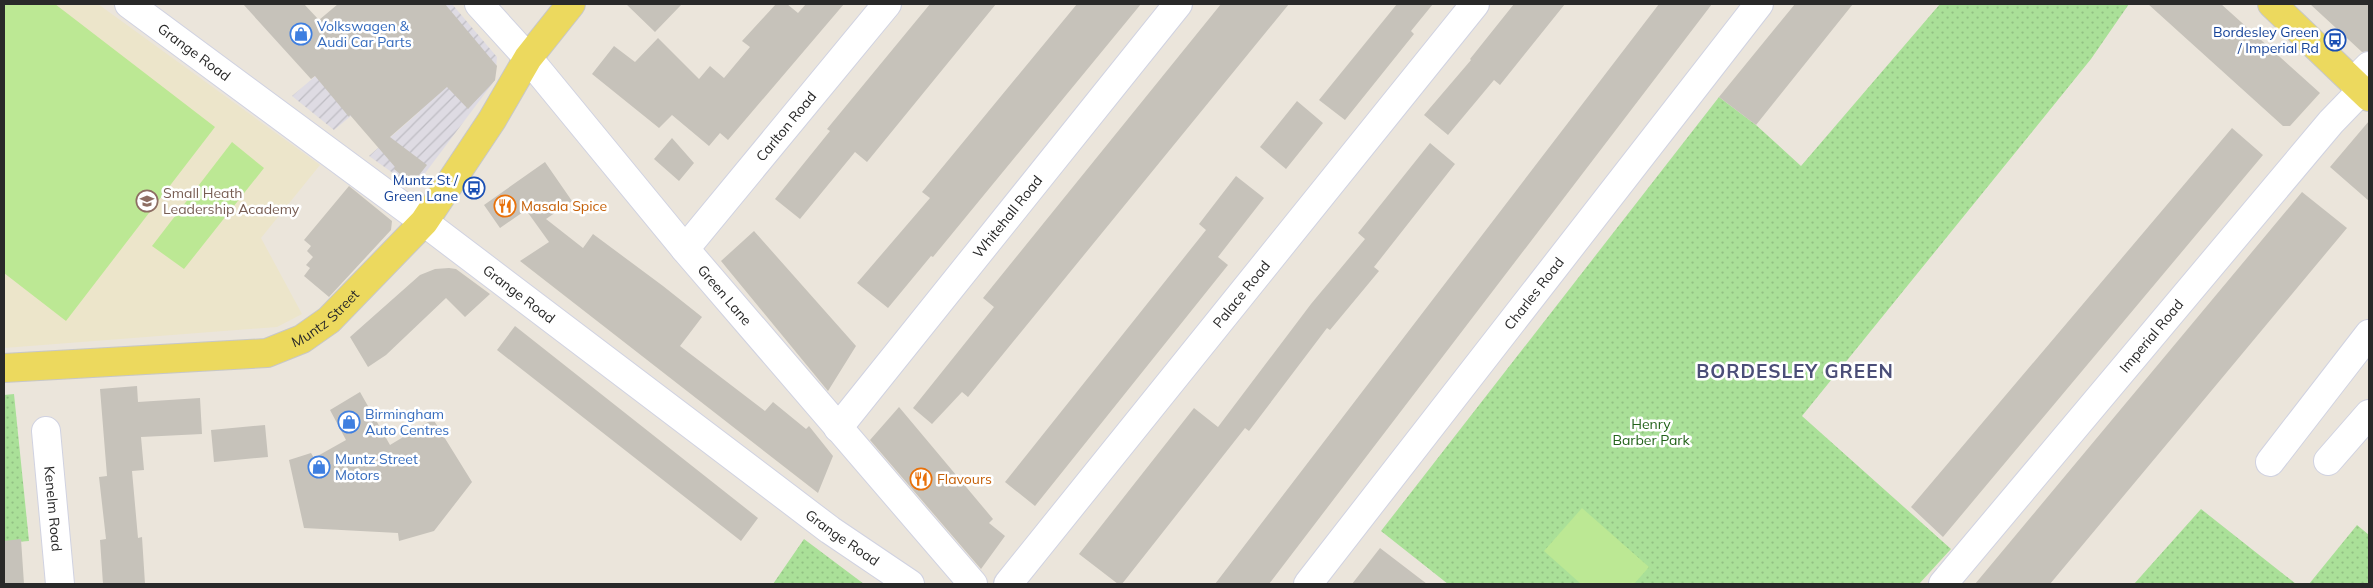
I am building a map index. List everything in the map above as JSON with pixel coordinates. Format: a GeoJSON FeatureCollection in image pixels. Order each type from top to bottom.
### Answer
{"type":"FeatureCollection","features":[{"type":"Feature","properties":{"kind":"main road","name":"Muntz Street"},"geometry":{"type":"LineString","coordinates":[[4,368],[267,353],[302,339],[329,320],[424,222],[492,120],[528,58],[571,4]]}},
{"type":"Feature","properties":{"kind":"main road"},"geometry":{"type":"LineString","coordinates":[[2280,6],[2363,84]]}},
{"type":"Feature","properties":{"kind":"street","name":"Grange Road"},"geometry":{"type":"LineString","coordinates":[[129,4],[424,222],[830,530],[910,584]]}},
{"type":"Feature","properties":{"kind":"street","name":"Green Lane"},"geometry":{"type":"LineString","coordinates":[[479,4],[528,58],[685,249],[973,584]]}},
{"type":"Feature","properties":{"kind":"street","name":"Carlton Road"},"geometry":{"type":"LineString","coordinates":[[685,249],[887,4]]}},
{"type":"Feature","properties":{"kind":"street","name":"Whitehall Road"},"geometry":{"type":"LineString","coordinates":[[838,428],[1178,4]]}},
{"type":"Feature","properties":{"kind":"street","name":"Palace Road"},"geometry":{"type":"LineString","coordinates":[[1008,584],[1475,4]]}},
{"type":"Feature","properties":{"kind":"street","name":"Charles Road"},"geometry":{"type":"LineString","coordinates":[[1308,584],[1760,4]]}},
{"type":"Feature","properties":{"kind":"street","name":"Imperial Road"},"geometry":{"type":"LineString","coordinates":[[1943,584],[2363,84]]}},
{"type":"Feature","properties":{"kind":"street"},"geometry":{"type":"LineString","coordinates":[[2270,462],[2369,334]]}},
{"type":"Feature","properties":{"kind":"street"},"geometry":{"type":"LineString","coordinates":[[2328,461],[2369,414]]}},
{"type":"Feature","properties":{"kind":"street","name":"Kenelm Road"},"geometry":{"type":"LineString","coordinates":[[46,431],[60,584]]}},
{"type":"Feature","properties":{"kind":"shaded area","name":"Small Heath Leadership Academy"},"geometry":{"type":"Polygon","coordinates":[[[4,4],[98,4],[320,165],[261,238],[302,314],[277,327],[4,348],[4,4]]]}},
{"type":"Feature","properties":{"kind":"shaded area"},"geometry":{"type":"Polygon","coordinates":[[[400,4],[452,4],[497,57],[495,80],[414,188],[369,156],[419,112],[393,81],[334,130],[292,96],[400,4]]]}},
{"type":"Feature","properties":{"kind":"green space"},"geometry":{"type":"Polygon","coordinates":[[[4,4],[55,4],[215,127],[66,321],[4,273],[4,4]]]}},
{"type":"Feature","properties":{"kind":"green space","name":"Henry Barber Park"},"geometry":{"type":"Polygon","coordinates":[[[1940,4],[2129,4],[2091,59],[1802,416],[1951,549],[1919,584],[1448,584],[1381,531],[1719,97],[1756,125],[1801,166],[1940,4]]]}},
{"type":"Feature","properties":{"kind":"green space"},"geometry":{"type":"Polygon","coordinates":[[[232,142],[264,168],[184,269],[152,246],[232,142]]]}},
{"type":"Feature","properties":{"kind":"green space"},"geometry":{"type":"Polygon","coordinates":[[[14,394],[29,541],[4,543],[4,395],[14,394]]]}},
{"type":"Feature","properties":{"kind":"green space"},"geometry":{"type":"Polygon","coordinates":[[[1582,508],[1649,567],[1634,584],[1581,584],[1544,551],[1582,508]]]}},
{"type":"Feature","properties":{"kind":"green space"},"geometry":{"type":"Polygon","coordinates":[[[2201,509],[2296,584],[2134,584],[2201,509]]]}},
{"type":"Feature","properties":{"kind":"green space"},"geometry":{"type":"Polygon","coordinates":[[[2357,525],[2369,535],[2369,584],[2309,584],[2357,525]]]}},
{"type":"Feature","properties":{"kind":"green space"},"geometry":{"type":"Polygon","coordinates":[[[804,539],[864,584],[773,584],[804,539]]]}},
{"type":"Feature","properties":{"kind":"building"},"geometry":{"type":"Polygon","coordinates":[[[243,4],[304,4],[319,20],[338,4],[445,4],[497,66],[495,80],[468,109],[447,87],[390,137],[427,165],[412,184],[394,169],[395,167],[350,115],[349,117],[315,76],[311,79],[243,4]]]}},
{"type":"Feature","properties":{"kind":"building"},"geometry":{"type":"Polygon","coordinates":[[[626,4],[682,4],[655,32],[626,4]]]}},
{"type":"Feature","properties":{"kind":"building"},"geometry":{"type":"Polygon","coordinates":[[[776,4],[787,4],[798,13],[806,4],[844,4],[728,140],[720,133],[709,146],[672,115],[659,128],[592,74],[614,46],[635,62],[658,38],[699,79],[710,66],[724,78],[750,47],[742,41],[776,4]]]}},
{"type":"Feature","properties":{"kind":"building"},"geometry":{"type":"Polygon","coordinates":[[[930,4],[996,4],[867,162],[855,152],[800,219],[775,199],[830,131],[827,129],[930,4]]]}},
{"type":"Feature","properties":{"kind":"building"},"geometry":{"type":"Polygon","coordinates":[[[1077,4],[1141,4],[933,257],[931,256],[888,308],[857,283],[930,198],[922,192],[1077,4]]]}},
{"type":"Feature","properties":{"kind":"building"},"geometry":{"type":"Polygon","coordinates":[[[1221,4],[1289,4],[968,397],[962,392],[932,424],[913,408],[994,307],[983,298],[1221,4]]]}},
{"type":"Feature","properties":{"kind":"building"},"geometry":{"type":"Polygon","coordinates":[[[1397,4],[1433,4],[1411,31],[1414,34],[1345,120],[1319,100],[1397,4]]]}},
{"type":"Feature","properties":{"kind":"building"},"geometry":{"type":"Polygon","coordinates":[[[1514,4],[1565,4],[1500,85],[1494,80],[1448,135],[1424,115],[1471,60],[1514,4]]]}},
{"type":"Feature","properties":{"kind":"building"},"geometry":{"type":"Polygon","coordinates":[[[1659,4],[1712,4],[1269,584],[1215,584],[1659,4]]]}},
{"type":"Feature","properties":{"kind":"building"},"geometry":{"type":"Polygon","coordinates":[[[1795,4],[1853,4],[1756,125],[1719,97],[1795,4]]]}},
{"type":"Feature","properties":{"kind":"building"},"geometry":{"type":"Polygon","coordinates":[[[2148,4],[2221,4],[2320,93],[2290,126],[2283,126],[2148,4]]]}},
{"type":"Feature","properties":{"kind":"building"},"geometry":{"type":"Polygon","coordinates":[[[2310,4],[2369,4],[2369,51],[2362,52],[2310,4]]]}},
{"type":"Feature","properties":{"kind":"building"},"geometry":{"type":"Polygon","coordinates":[[[1297,101],[1323,123],[1286,169],[1260,147],[1297,101]]]}},
{"type":"Feature","properties":{"kind":"building"},"geometry":{"type":"Polygon","coordinates":[[[2369,121],[2369,201],[2330,167],[2369,121]]]}},
{"type":"Feature","properties":{"kind":"building"},"geometry":{"type":"Polygon","coordinates":[[[2232,128],[2263,155],[1943,537],[1911,507],[2232,128]]]}},
{"type":"Feature","properties":{"kind":"building"},"geometry":{"type":"Polygon","coordinates":[[[672,138],[694,163],[679,181],[654,159],[672,138]]]}},
{"type":"Feature","properties":{"kind":"building"},"geometry":{"type":"Polygon","coordinates":[[[1430,143],[1455,164],[1374,267],[1379,271],[1330,330],[1327,328],[1249,431],[1245,428],[1122,584],[1118,584],[1079,554],[1194,408],[1218,427],[1311,304],[1365,239],[1358,233],[1430,143]]]}},
{"type":"Feature","properties":{"kind":"building"},"geometry":{"type":"Polygon","coordinates":[[[545,162],[572,201],[546,219],[583,248],[593,234],[663,286],[702,317],[680,346],[765,411],[773,402],[806,429],[809,426],[833,456],[818,493],[520,261],[549,242],[526,210],[500,228],[484,205],[545,162]]]}},
{"type":"Feature","properties":{"kind":"building"},"geometry":{"type":"Polygon","coordinates":[[[1236,176],[1264,198],[1218,257],[1228,265],[1035,506],[1005,482],[1206,230],[1199,224],[1236,176]]]}},
{"type":"Feature","properties":{"kind":"building"},"geometry":{"type":"Polygon","coordinates":[[[349,186],[392,221],[391,230],[329,297],[304,276],[310,268],[306,265],[313,257],[307,251],[311,246],[304,240],[349,186]]]}},
{"type":"Feature","properties":{"kind":"building"},"geometry":{"type":"Polygon","coordinates":[[[2302,192],[2347,228],[2207,396],[2050,584],[1975,584],[2302,192]]]}},
{"type":"Feature","properties":{"kind":"building"},"geometry":{"type":"Polygon","coordinates":[[[754,231],[856,346],[828,391],[721,261],[754,231]]]}},
{"type":"Feature","properties":{"kind":"building"},"geometry":{"type":"Polygon","coordinates":[[[435,269],[456,269],[490,294],[465,317],[446,298],[386,355],[368,367],[350,337],[420,275],[435,269]]]}},
{"type":"Feature","properties":{"kind":"building"},"geometry":{"type":"Polygon","coordinates":[[[515,326],[758,518],[741,541],[497,350],[515,326]]]}},
{"type":"Feature","properties":{"kind":"building"},"geometry":{"type":"Polygon","coordinates":[[[137,386],[138,402],[200,398],[202,434],[141,437],[144,470],[132,471],[138,538],[142,537],[145,584],[103,584],[100,540],[106,539],[99,477],[107,476],[100,389],[137,386]]]}},
{"type":"Feature","properties":{"kind":"building"},"geometry":{"type":"Polygon","coordinates":[[[360,392],[390,445],[433,419],[472,482],[434,531],[399,541],[398,533],[304,528],[289,460],[311,453],[314,458],[346,440],[330,410],[360,392]]]}},
{"type":"Feature","properties":{"kind":"building"},"geometry":{"type":"Polygon","coordinates":[[[899,407],[993,519],[989,523],[1005,536],[981,569],[870,440],[899,407]]]}},
{"type":"Feature","properties":{"kind":"building"},"geometry":{"type":"Polygon","coordinates":[[[265,425],[268,457],[214,462],[211,430],[265,425]]]}},
{"type":"Feature","properties":{"kind":"building"},"geometry":{"type":"Polygon","coordinates":[[[21,539],[24,584],[4,584],[4,541],[21,539]]]}},
{"type":"Feature","properties":{"kind":"building"},"geometry":{"type":"Polygon","coordinates":[[[1380,548],[1427,584],[1352,584],[1380,548]]]}},
{"type":"Feature","properties":{"kind":"place","name":"Volkswagen & Audi Car Parts"},"geometry":{"type":"Point","coordinates":[301,34]}},
{"type":"Feature","properties":{"kind":"place","name":"Bordesley Green / Imperial Rd"},"geometry":{"type":"Point","coordinates":[2335,40]}},
{"type":"Feature","properties":{"kind":"place","name":"Muntz St / Green Lane"},"geometry":{"type":"Point","coordinates":[474,188]}},
{"type":"Feature","properties":{"kind":"place","name":"Small Heath Leadership Academy"},"geometry":{"type":"Point","coordinates":[147,201]}},
{"type":"Feature","properties":{"kind":"place","name":"Masala Spice"},"geometry":{"type":"Point","coordinates":[505,206]}},
{"type":"Feature","properties":{"kind":"place","name":"Birmingham Auto Centres"},"geometry":{"type":"Point","coordinates":[349,422]}},
{"type":"Feature","properties":{"kind":"place","name":"Muntz Street Motors"},"geometry":{"type":"Point","coordinates":[319,467]}},
{"type":"Feature","properties":{"kind":"place","name":"Flavours"},"geometry":{"type":"Point","coordinates":[921,479]}},
{"type":"Feature","properties":{"kind":"district","name":"BORDESLEY GREEN"},"geometry":{"type":"Point","coordinates":[1795,371]}}]}
